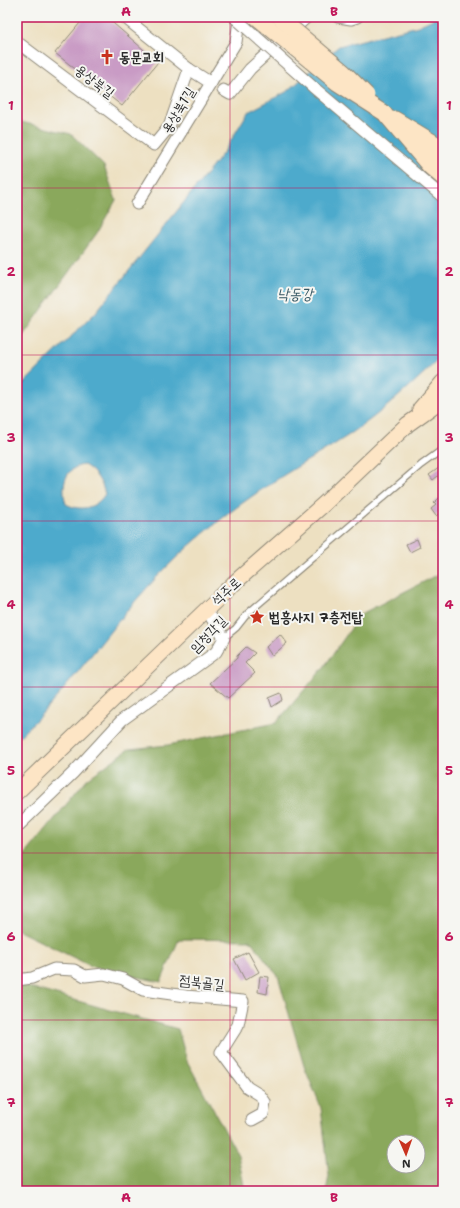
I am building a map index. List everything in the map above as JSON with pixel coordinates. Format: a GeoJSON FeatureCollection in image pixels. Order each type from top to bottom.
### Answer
{"type":"FeatureCollection","features":[{"type":"Feature","properties":{"kind":"street","name":"용상북1길"},"geometry":{"type":"LineString","coordinates":[[124,17],[189,69],[211,83],[137,204]]}},
{"type":"Feature","properties":{"kind":"street"},"geometry":{"type":"LineString","coordinates":[[256,17],[336,83],[443,148]]}},
{"type":"Feature","properties":{"kind":"street"},"geometry":{"type":"LineString","coordinates":[[279,17],[344,72],[384,113],[429,166],[443,178]]}},
{"type":"Feature","properties":{"kind":"street"},"geometry":{"type":"LineString","coordinates":[[223,90],[230,94],[250,68],[307,17]]}},
{"type":"Feature","properties":{"kind":"street"},"geometry":{"type":"LineString","coordinates":[[338,17],[351,20],[357,17]]}},
{"type":"Feature","properties":{"kind":"street"},"geometry":{"type":"LineString","coordinates":[[211,83],[236,42],[236,19]]}},
{"type":"Feature","properties":{"kind":"street"},"geometry":{"type":"LineString","coordinates":[[236,19],[313,87],[443,197]]}},
{"type":"Feature","properties":{"kind":"street","name":"용상북길"},"geometry":{"type":"LineString","coordinates":[[17,42],[154,145],[169,127]]}},
{"type":"Feature","properties":{"kind":"street"},"geometry":{"type":"LineString","coordinates":[[173,147],[169,127],[189,69]]}},
{"type":"Feature","properties":{"kind":"street"},"geometry":{"type":"LineString","coordinates":[[384,113],[443,163]]}},
{"type":"Feature","properties":{"kind":"street"},"geometry":{"type":"LineString","coordinates":[[408,424],[443,382]]}},
{"type":"Feature","properties":{"kind":"street","name":"석주로"},"geometry":{"type":"LineString","coordinates":[[17,792],[206,609],[324,504],[408,424],[443,399]]}},
{"type":"Feature","properties":{"kind":"street"},"geometry":{"type":"LineString","coordinates":[[206,609],[224,638]]}},
{"type":"Feature","properties":{"kind":"street","name":"임청각길"},"geometry":{"type":"LineString","coordinates":[[17,827],[73,773],[122,720],[216,652],[224,638]]}},
{"type":"Feature","properties":{"kind":"street","name":"점북골길"},"geometry":{"type":"LineString","coordinates":[[17,980],[32,978],[54,969],[74,970],[85,976],[104,974],[123,980],[143,990],[186,996],[243,1001],[238,1025],[221,1052],[247,1087],[260,1095],[264,1102],[263,1114],[252,1120]]}},
{"type":"Feature","properties":{"kind":"lane","name":"임청각길"},"geometry":{"type":"LineString","coordinates":[[224,638],[236,628],[248,613],[421,465],[443,449]]}},
{"type":"Feature","properties":{"kind":"green space"},"geometry":{"type":"Polygon","coordinates":[[[17,121],[71,134],[104,166],[116,200],[97,233],[17,344],[17,121]]]}},
{"type":"Feature","properties":{"kind":"green space"},"geometry":{"type":"Polygon","coordinates":[[[443,572],[443,1191],[326,1191],[329,1176],[321,1108],[304,1066],[278,976],[250,940],[179,939],[161,982],[95,968],[17,930],[17,865],[87,779],[129,749],[168,745],[276,723],[324,667],[361,614],[443,572]]]}},
{"type":"Feature","properties":{"kind":"green space"},"geometry":{"type":"Polygon","coordinates":[[[17,984],[178,1029],[187,1061],[238,1155],[245,1191],[17,1191],[17,984]]]}},
{"type":"Feature","properties":{"kind":"water","name":"낙동강"},"geometry":{"type":"Polygon","coordinates":[[[437,17],[443,17],[443,355],[374,417],[341,440],[284,475],[229,513],[177,557],[135,601],[59,695],[17,739],[17,390],[96,312],[224,152],[248,112],[288,91],[339,46],[418,26],[437,17]],[[84,465],[77,467],[68,474],[64,485],[66,504],[77,508],[88,507],[97,503],[105,494],[98,477],[92,470],[84,465]]]}},
{"type":"Feature","properties":{"kind":"building","name":"동문교회"},"geometry":{"type":"Polygon","coordinates":[[[85,17],[106,17],[158,62],[122,106],[55,53],[85,17]]]}},
{"type":"Feature","properties":{"kind":"building"},"geometry":{"type":"Polygon","coordinates":[[[443,465],[443,472],[433,480],[429,475],[443,465]]]}},
{"type":"Feature","properties":{"kind":"building"},"geometry":{"type":"Polygon","coordinates":[[[439,498],[443,503],[443,515],[441,512],[436,516],[431,509],[436,505],[434,503],[439,498]]]}},
{"type":"Feature","properties":{"kind":"building"},"geometry":{"type":"Polygon","coordinates":[[[417,539],[420,547],[410,552],[406,544],[417,539]]]}},
{"type":"Feature","properties":{"kind":"building"},"geometry":{"type":"Polygon","coordinates":[[[280,634],[287,643],[272,656],[266,647],[280,634]]]}},
{"type":"Feature","properties":{"kind":"building"},"geometry":{"type":"Polygon","coordinates":[[[246,647],[255,653],[245,663],[255,673],[228,698],[210,683],[237,658],[237,656],[246,647]]]}},
{"type":"Feature","properties":{"kind":"building"},"geometry":{"type":"Polygon","coordinates":[[[281,693],[283,700],[272,707],[269,698],[281,693]]]}},
{"type":"Feature","properties":{"kind":"building"},"geometry":{"type":"Polygon","coordinates":[[[248,952],[259,972],[245,980],[234,959],[248,952]]]}},
{"type":"Feature","properties":{"kind":"building"},"geometry":{"type":"Polygon","coordinates":[[[260,976],[269,977],[267,994],[258,992],[260,976]]]}},
{"type":"Feature","properties":{"kind":"place","name":"동문교회"},"geometry":{"type":"Point","coordinates":[107,57]}},
{"type":"Feature","properties":{"kind":"place","name":"법흥사지 7층전탑"},"geometry":{"type":"Point","coordinates":[257,617]}}]}
